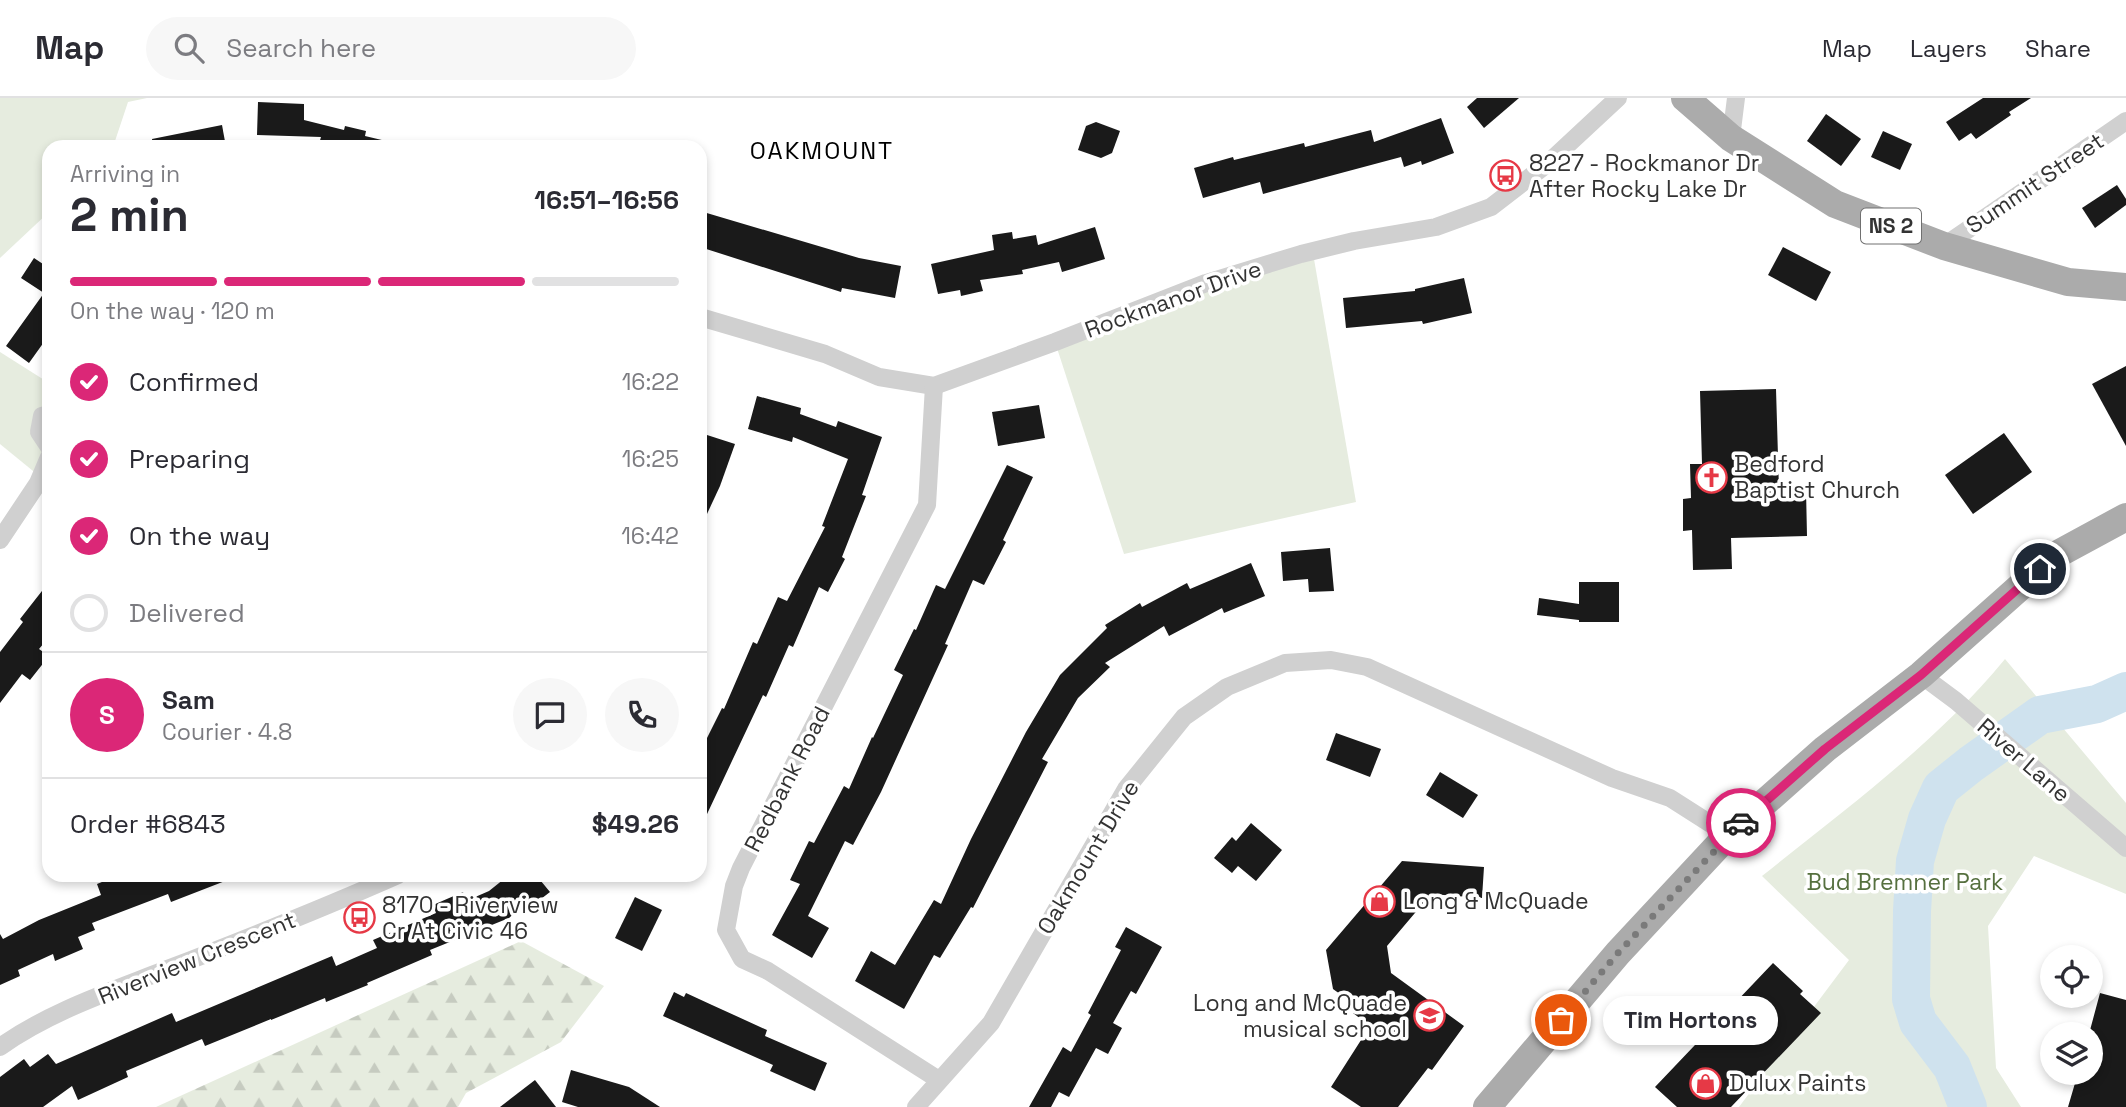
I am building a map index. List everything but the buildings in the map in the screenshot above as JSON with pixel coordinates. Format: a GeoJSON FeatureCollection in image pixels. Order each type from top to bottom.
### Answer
{"type":"FeatureCollection","features":[{"type":"Feature","properties":{"kind":"main road","name":"NS 2"},"geometry":{"type":"LineString","coordinates":[[1685,98],[1731,138],[1835,204],[1944,246],[2068,282],[2126,287]]}},
{"type":"Feature","properties":{"kind":"main road"},"geometry":{"type":"LineString","coordinates":[[1487,1107],[1618,953],[1728,835],[1825,749],[1921,675],[2056,555],[2126,517]]}},
{"type":"Feature","properties":{"kind":"street","name":"Rockmanor Drive"},"geometry":{"type":"LineString","coordinates":[[707,319],[825,354],[879,377],[934,386],[1206,283],[1327,247],[1436,227],[1491,207],[1546,164],[1618,98]]}},
{"type":"Feature","properties":{"kind":"street"},"geometry":{"type":"LineString","coordinates":[[1731,138],[1736,98]]}},
{"type":"Feature","properties":{"kind":"street","name":"Summit Street"},"geometry":{"type":"LineString","coordinates":[[1944,246],[2126,121]]}},
{"type":"Feature","properties":{"kind":"street","name":"Redbank Road"},"geometry":{"type":"LineString","coordinates":[[934,386],[928,505],[741,868],[734,886],[726,930],[742,959],[768,971],[939,1080]]}},
{"type":"Feature","properties":{"kind":"street"},"geometry":{"type":"LineString","coordinates":[[42,420],[39,432],[42,436]]}},
{"type":"Feature","properties":{"kind":"street"},"geometry":{"type":"LineString","coordinates":[[0,540],[42,474]]}},
{"type":"Feature","properties":{"kind":"street","name":"Oakmount Drive"},"geometry":{"type":"LineString","coordinates":[[916,1107],[991,1023],[1126,789],[1184,717],[1227,687],[1285,663],[1331,660],[1367,667],[1612,778],[1670,798],[1728,835]]}},
{"type":"Feature","properties":{"kind":"street","name":"River Lane"},"geometry":{"type":"LineString","coordinates":[[1921,675],[1956,701],[2126,848]]}},
{"type":"Feature","properties":{"kind":"street","name":"Riverview Crescent"},"geometry":{"type":"LineString","coordinates":[[0,1047],[20,1033],[94,998],[381,882]]}},
{"type":"Feature","properties":{"kind":"green space"},"geometry":{"type":"Polygon","coordinates":[[[0,98],[147,98],[128,102],[115,140],[42,140],[42,219],[0,258],[0,98]]]}},
{"type":"Feature","properties":{"kind":"green space"},"geometry":{"type":"Polygon","coordinates":[[[1314,259],[1356,502],[1124,554],[1055,342],[1216,287],[1314,259]]]}},
{"type":"Feature","properties":{"kind":"green space"},"geometry":{"type":"Polygon","coordinates":[[[0,352],[42,379],[42,478],[0,444],[0,352]]]}},
{"type":"Feature","properties":{"kind":"green space","name":"Bud Bremner Park"},"geometry":{"type":"Polygon","coordinates":[[[2005,659],[2126,803],[2126,894],[2034,856],[1988,926],[1996,1068],[2021,1107],[1739,1107],[1849,960],[1762,876],[1890,774],[1950,719],[2005,659]]]}},
{"type":"Feature","properties":{"kind":"green space"},"geometry":{"type":"Polygon","coordinates":[[[521,941],[604,986],[561,1042],[466,1093],[458,1107],[156,1107],[521,941]]]}},
{"type":"Feature","properties":{"kind":"waterway"},"geometry":{"type":"LineString","coordinates":[[1968,1107],[1952,1067],[1918,1022],[1911,999],[1915,861],[1927,819],[1941,788],[2040,715],[2097,704],[2126,691]]}},
{"type":"Feature","properties":{"kind":"way so far"},"geometry":{"type":"LineString","coordinates":[[1561,1020],[1618,953],[1741,823]]}},
{"type":"Feature","properties":{"kind":"place","name":"8227 - Rockmanor Dr After Rocky Lake Dr"},"geometry":{"type":"Point","coordinates":[1506,176]}},
{"type":"Feature","properties":{"kind":"place","name":"Bedford Baptist Church"},"geometry":{"type":"Point","coordinates":[1711,477]}},
{"type":"Feature","properties":{"kind":"place","name":"Long & McQuade"},"geometry":{"type":"Point","coordinates":[1380,901]}},
{"type":"Feature","properties":{"kind":"place","name":"8170 - Riverview Cr At Civic 46"},"geometry":{"type":"Point","coordinates":[359,918]}},
{"type":"Feature","properties":{"kind":"place","name":"Long and McQuade musical school"},"geometry":{"type":"Point","coordinates":[1430,1016]}},
{"type":"Feature","properties":{"kind":"place","name":"Tim Hortons"},"geometry":{"type":"Point","coordinates":[1561,1020]}},
{"type":"Feature","properties":{"kind":"place","name":"Dulux Paints"},"geometry":{"type":"Point","coordinates":[1706,1083]}},
{"type":"Feature","properties":{"kind":"district","name":"OAKMOUNT"},"geometry":{"type":"Point","coordinates":[822,151]}},
{"type":"Feature","properties":{"kind":"route"},"geometry":{"type":"LineString","coordinates":[[1741,823],[1825,749],[1921,675],[2040,569]]}}]}
